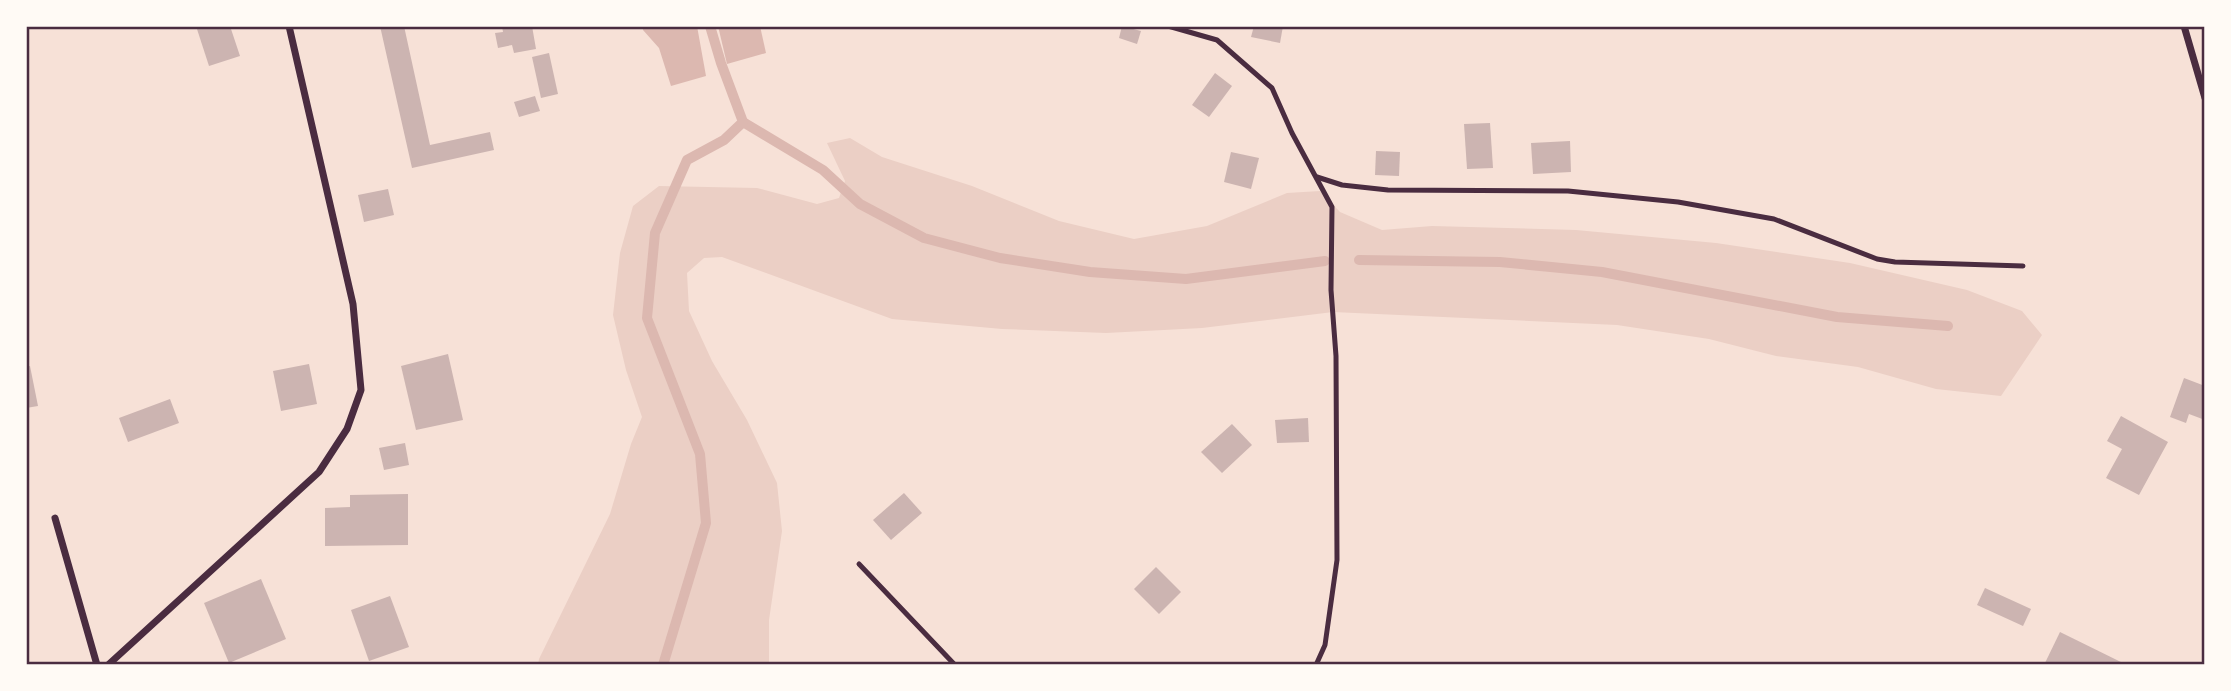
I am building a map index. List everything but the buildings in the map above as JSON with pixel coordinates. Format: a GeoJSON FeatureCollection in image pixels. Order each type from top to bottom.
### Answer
{"type":"FeatureCollection","features":[{"type":"Feature","properties":{"kind":"street"},"geometry":{"type":"LineString","coordinates":[[108,665],[319,472],[346,429],[361,390],[353,304],[289,26]]}},
{"type":"Feature","properties":{"kind":"street"},"geometry":{"type":"LineString","coordinates":[[2184,26],[2205,99]]}},
{"type":"Feature","properties":{"kind":"street"},"geometry":{"type":"LineString","coordinates":[[55,517],[97,665]]}},
{"type":"Feature","properties":{"kind":"lane"},"geometry":{"type":"LineString","coordinates":[[1168,26],[1217,40],[1272,88],[1292,133],[1332,206],[1331,290],[1336,356],[1337,560],[1325,645],[1316,665]]}},
{"type":"Feature","properties":{"kind":"lane"},"geometry":{"type":"LineString","coordinates":[[1317,177],[1342,185],[1388,190],[1568,191],[1678,202],[1774,219],[1877,258],[1895,262],[2023,267]]}},
{"type":"Feature","properties":{"kind":"lane"},"geometry":{"type":"LineString","coordinates":[[859,564],[955,665]]}},
{"type":"Feature","properties":{"kind":"shaded area"},"geometry":{"type":"Polygon","coordinates":[[[643,26],[697,26],[706,76],[671,86],[659,48],[643,30],[643,26]]]}},
{"type":"Feature","properties":{"kind":"shaded area"},"geometry":{"type":"Polygon","coordinates":[[[718,26],[760,26],[766,53],[727,64],[718,26]]]}},
{"type":"Feature","properties":{"kind":"shaded area"},"geometry":{"type":"Polygon","coordinates":[[[850,138],[882,157],[972,186],[1059,221],[1134,239],[1207,226],[1287,193],[1320,191],[1340,212],[1382,230],[1432,226],[1576,230],[1716,243],[1850,263],[1967,290],[2022,311],[2042,335],[2001,396],[1936,389],[1858,367],[1776,356],[1709,339],[1617,325],[1333,312],[1202,328],[1106,333],[1002,329],[892,319],[722,257],[704,258],[687,273],[689,311],[712,361],[747,420],[777,483],[782,531],[769,620],[769,665],[538,665],[610,514],[642,417],[626,370],[613,315],[620,253],[633,206],[659,186],[757,188],[817,204],[839,198],[845,181],[827,143],[850,138]]]}},
{"type":"Feature","properties":{"kind":"waterway"},"geometry":{"type":"LineString","coordinates":[[663,665],[706,523],[700,454],[647,318],[655,233],[687,160],[724,140],[743,122],[710,26]]}},
{"type":"Feature","properties":{"kind":"waterway"},"geometry":{"type":"LineString","coordinates":[[743,122],[823,170],[860,204],[924,238],[1000,258],[1090,272],[1186,279],[1325,261]]}},
{"type":"Feature","properties":{"kind":"waterway"},"geometry":{"type":"LineString","coordinates":[[1359,260],[1500,262],[1602,272],[1837,317],[1948,326]]}}]}
